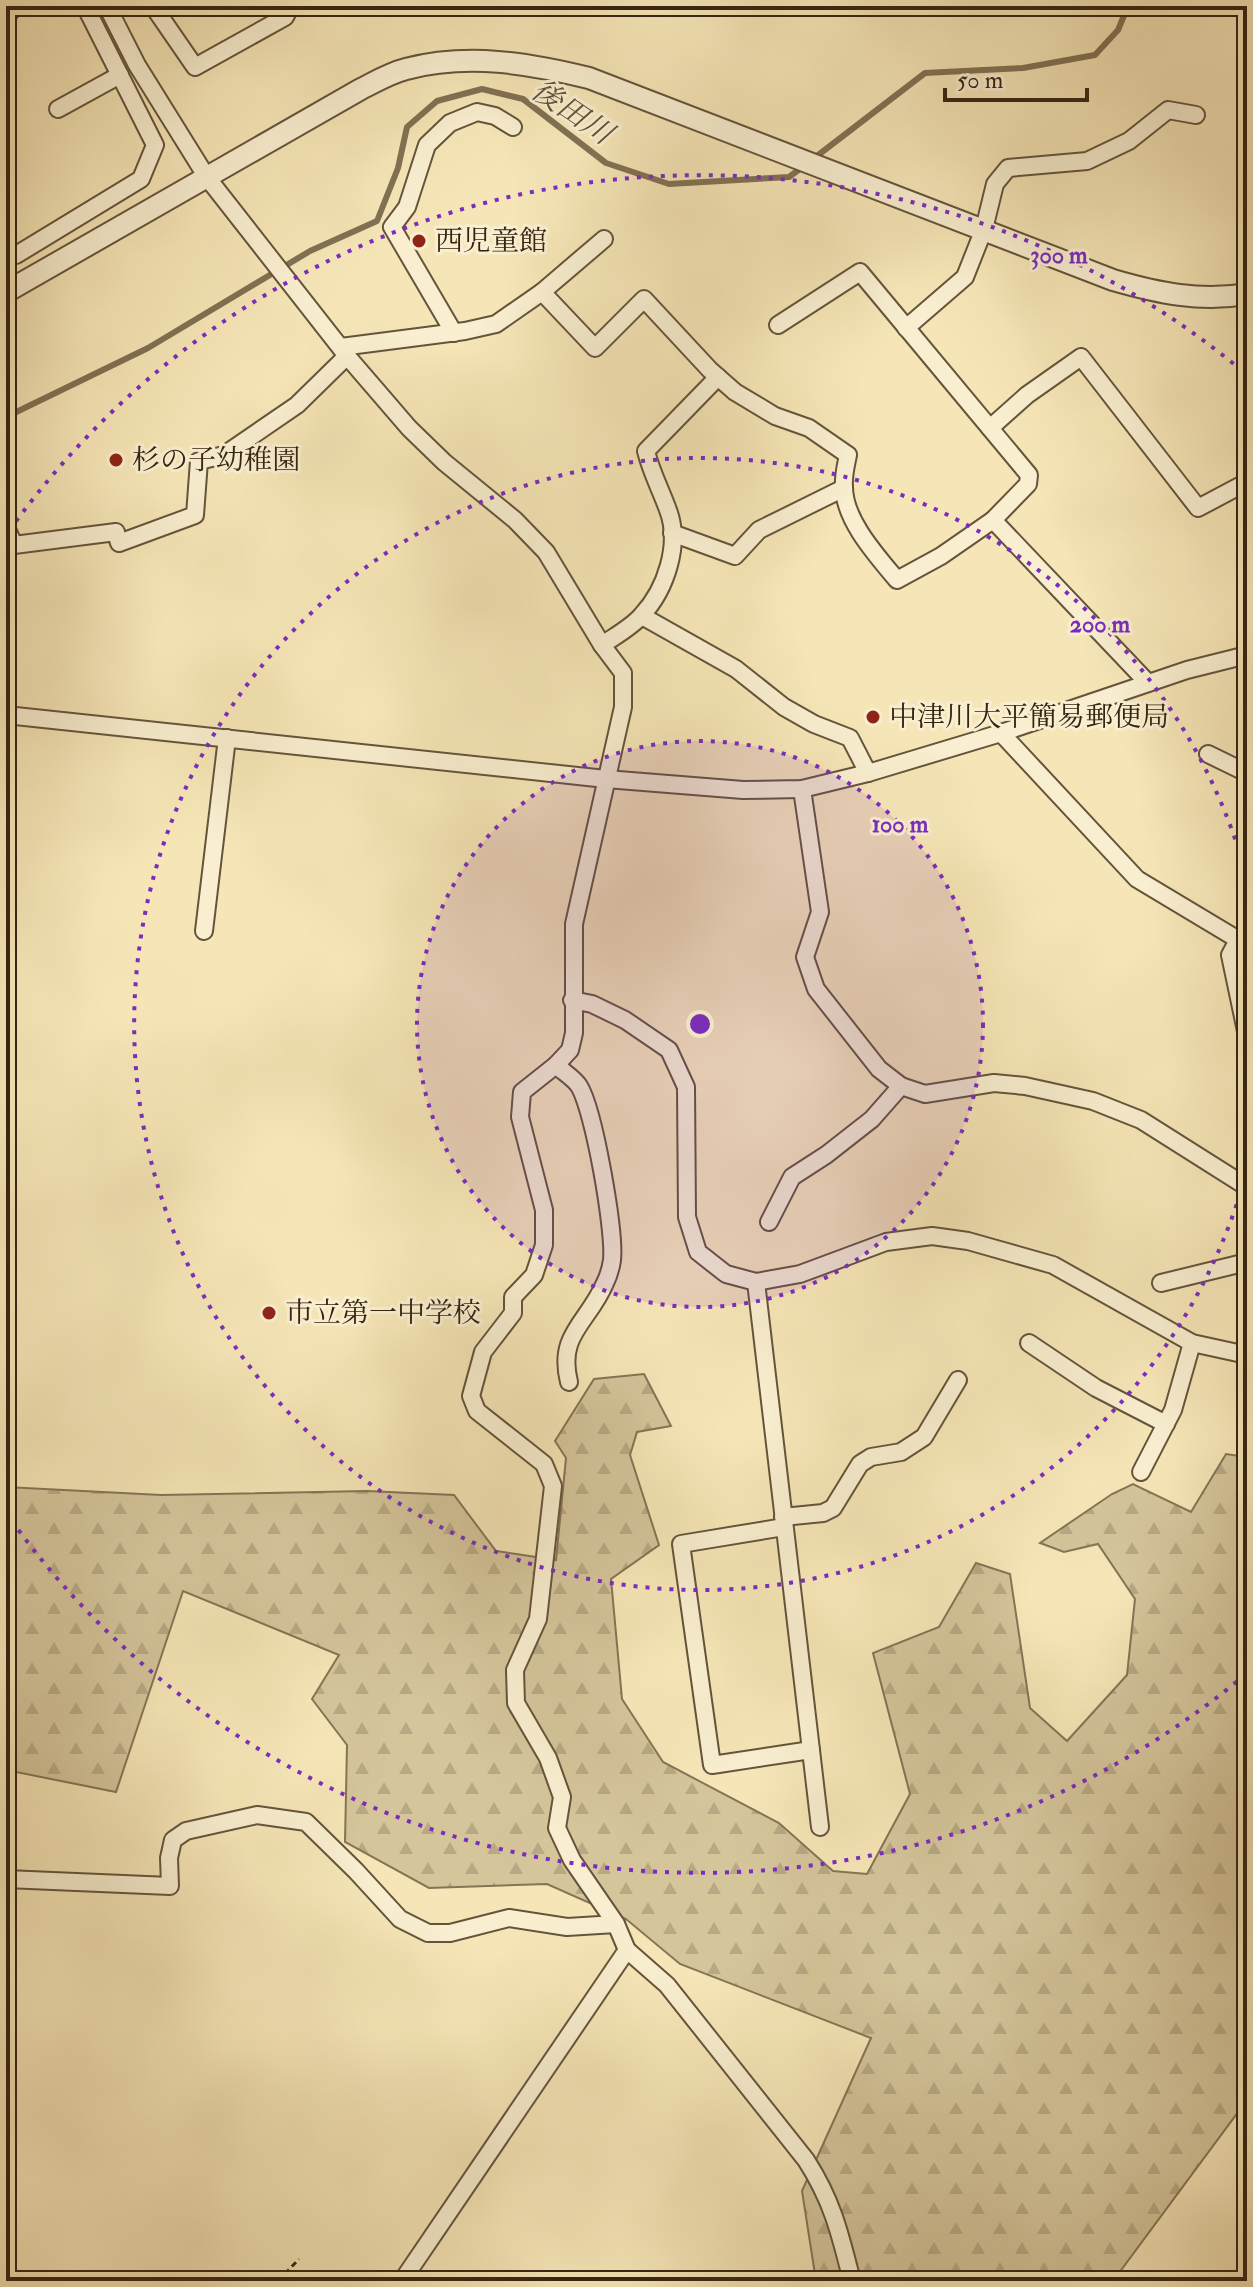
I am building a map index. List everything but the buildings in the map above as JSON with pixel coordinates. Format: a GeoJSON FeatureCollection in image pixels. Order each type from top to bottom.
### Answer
{"type":"FeatureCollection","features":[{"type":"Feature","properties":{"kind":"street"},"geometry":{"type":"LineString","coordinates":[[6,17],[15,6]]}},
{"type":"Feature","properties":{"kind":"street"},"geometry":{"type":"LineString","coordinates":[[6,253],[16,255],[141,179],[155,145],[85,6]]}},
{"type":"Feature","properties":{"kind":"street"},"geometry":{"type":"LineString","coordinates":[[107,6],[137,65],[206,176],[272,262],[344,352],[426,445],[515,520],[546,552],[602,645],[623,673],[623,707],[574,924],[574,1033],[570,1050],[522,1092],[520,1117],[544,1210],[544,1245],[534,1275],[513,1297],[513,1313],[483,1352],[471,1396],[477,1411],[536,1456],[550,1474],[553,1486],[538,1619],[515,1670],[516,1703],[548,1758],[562,1797],[557,1828],[572,1860],[616,1924],[627,1950],[667,1985],[806,2160],[825,2189],[838,2222],[852,2281]]}},
{"type":"Feature","properties":{"kind":"street"},"geometry":{"type":"LineString","coordinates":[[153,6],[195,67],[285,17],[291,6]]}},
{"type":"Feature","properties":{"kind":"street"},"geometry":{"type":"LineString","coordinates":[[6,292],[361,89],[404,69],[453,60],[501,60],[589,78],[1113,280],[1163,294],[1199,298],[1247,294]]}},
{"type":"Feature","properties":{"kind":"street"},"geometry":{"type":"LineString","coordinates":[[58,109],[120,75]]}},
{"type":"Feature","properties":{"kind":"street"},"geometry":{"type":"LineString","coordinates":[[906,328],[965,277],[984,229],[995,184],[1008,168],[1087,161],[1129,141],[1168,110],[1196,115]]}},
{"type":"Feature","properties":{"kind":"street"},"geometry":{"type":"LineString","coordinates":[[454,333],[392,227],[407,207],[427,145],[450,123],[477,112],[495,116],[513,127]]}},
{"type":"Feature","properties":{"kind":"street"},"geometry":{"type":"LineString","coordinates":[[6,527],[14,545],[116,532],[119,543],[195,515],[199,461],[224,455],[297,405],[344,352],[496,324],[542,292],[604,239]]}},
{"type":"Feature","properties":{"kind":"street"},"geometry":{"type":"LineString","coordinates":[[542,292],[595,348],[644,299],[735,392],[775,416],[809,428],[848,455],[844,488],[847,503],[865,540],[897,580],[941,556],[993,520],[1028,484],[1029,475],[860,272],[778,325]]}},
{"type":"Feature","properties":{"kind":"street"},"geometry":{"type":"LineString","coordinates":[[990,428],[1027,395],[1081,357],[1198,508],[1247,482]]}},
{"type":"Feature","properties":{"kind":"street"},"geometry":{"type":"LineString","coordinates":[[602,645],[642,616],[666,580],[673,543],[669,512],[653,478],[646,451],[718,377]]}},
{"type":"Feature","properties":{"kind":"street"},"geometry":{"type":"LineString","coordinates":[[672,533],[735,556],[759,530],[844,488]]}},
{"type":"Feature","properties":{"kind":"street"},"geometry":{"type":"LineString","coordinates":[[993,520],[1148,683]]}},
{"type":"Feature","properties":{"kind":"street"},"geometry":{"type":"LineString","coordinates":[[642,616],[736,669],[784,707],[814,724],[850,738],[868,773]]}},
{"type":"Feature","properties":{"kind":"street"},"geometry":{"type":"LineString","coordinates":[[6,715],[606,779],[743,790],[802,789],[868,773],[1001,733],[1148,683],[1247,655]]}},
{"type":"Feature","properties":{"kind":"street"},"geometry":{"type":"LineString","coordinates":[[1001,733],[1137,879],[1242,942],[1230,955],[1247,1036]]}},
{"type":"Feature","properties":{"kind":"street"},"geometry":{"type":"LineString","coordinates":[[204,931],[227,738]]}},
{"type":"Feature","properties":{"kind":"street"},"geometry":{"type":"LineString","coordinates":[[1208,754],[1247,773]]}},
{"type":"Feature","properties":{"kind":"street"},"geometry":{"type":"LineString","coordinates":[[802,789],[820,912],[805,957],[816,989],[879,1069],[901,1086],[925,1094],[994,1083],[1093,1101],[1141,1120],[1247,1187]]}},
{"type":"Feature","properties":{"kind":"street"},"geometry":{"type":"LineString","coordinates":[[572,1000],[592,1004],[625,1020],[669,1050],[686,1087],[687,1217],[698,1252],[726,1274],[756,1282],[800,1274],[886,1242],[932,1236],[968,1241],[1053,1265],[1192,1343],[1247,1355]]}},
{"type":"Feature","properties":{"kind":"street"},"geometry":{"type":"LineString","coordinates":[[556,1065],[578,1085],[588,1108],[611,1220],[612,1260],[605,1284],[566,1347],[564,1362],[569,1382]]}},
{"type":"Feature","properties":{"kind":"street"},"geometry":{"type":"LineString","coordinates":[[769,1222],[792,1177],[872,1119],[901,1086]]}},
{"type":"Feature","properties":{"kind":"street"},"geometry":{"type":"LineString","coordinates":[[1161,1283],[1247,1262]]}},
{"type":"Feature","properties":{"kind":"street"},"geometry":{"type":"LineString","coordinates":[[756,1282],[820,1827]]}},
{"type":"Feature","properties":{"kind":"street"},"geometry":{"type":"LineString","coordinates":[[1029,1343],[1096,1388],[1166,1424]]}},
{"type":"Feature","properties":{"kind":"street"},"geometry":{"type":"LineString","coordinates":[[1141,1472],[1173,1410],[1192,1343]]}},
{"type":"Feature","properties":{"kind":"street"},"geometry":{"type":"LineString","coordinates":[[811,1750],[712,1765],[681,1544],[823,1513],[833,1508],[860,1464],[871,1457],[901,1452],[924,1437],[958,1380]]}},
{"type":"Feature","properties":{"kind":"street"},"geometry":{"type":"LineString","coordinates":[[6,1879],[170,1886],[169,1858],[173,1840],[186,1831],[257,1815],[306,1822],[400,1919],[428,1933],[450,1933],[509,1918],[567,1927],[616,1924]]}},
{"type":"Feature","properties":{"kind":"street"},"geometry":{"type":"LineString","coordinates":[[402,2281],[627,1950]]}},
{"type":"Feature","properties":{"kind":"path"},"geometry":{"type":"LineString","coordinates":[[278,2281],[299,2259]]}},
{"type":"Feature","properties":{"kind":"path"},"geometry":{"type":"LineString","coordinates":[[160,2281],[180,2281]]}},
{"type":"Feature","properties":{"kind":"green space"},"geometry":{"type":"Polygon","coordinates":[[[644,1374],[671,1426],[637,1432],[630,1455],[659,1545],[611,1579],[622,1699],[663,1762],[779,1823],[833,1871],[867,1874],[910,1794],[873,1653],[939,1627],[976,1563],[1010,1574],[1030,1708],[1067,1741],[1127,1675],[1135,1599],[1098,1544],[1064,1552],[1040,1543],[1112,1494],[1133,1484],[1191,1512],[1226,1454],[1247,1457],[1247,2073],[1241,2108],[1113,2281],[816,2281],[802,2191],[871,2038],[680,1964],[626,1919],[547,1884],[429,1888],[345,1842],[347,1745],[312,1699],[339,1655],[183,1591],[116,1792],[6,1770],[6,1487],[161,1495],[367,1491],[454,1495],[496,1551],[556,1560],[566,1458],[555,1441],[594,1379],[644,1374]]]}},
{"type":"Feature","properties":{"kind":"waterway","name":"後田川"},"geometry":{"type":"LineString","coordinates":[[813,159],[925,73],[1023,68],[1095,55],[1118,30],[1128,6]]}},
{"type":"Feature","properties":{"kind":"waterway","name":"後田川"},"geometry":{"type":"LineString","coordinates":[[6,417],[148,348],[310,251],[377,221],[398,168],[407,127],[437,101],[482,89],[523,99],[606,163],[669,184],[789,177],[804,166]]}},
{"type":"Feature","properties":{"kind":"place","name":"西児童館"},"geometry":{"type":"Point","coordinates":[419,241]}},
{"type":"Feature","properties":{"kind":"place","name":"杉の子幼稚園"},"geometry":{"type":"Point","coordinates":[116,460]}},
{"type":"Feature","properties":{"kind":"place","name":"中津川大平簡易郵便局"},"geometry":{"type":"Point","coordinates":[873,717]}},
{"type":"Feature","properties":{"kind":"place","name":"市立第一中学校"},"geometry":{"type":"Point","coordinates":[269,1313]}}]}
